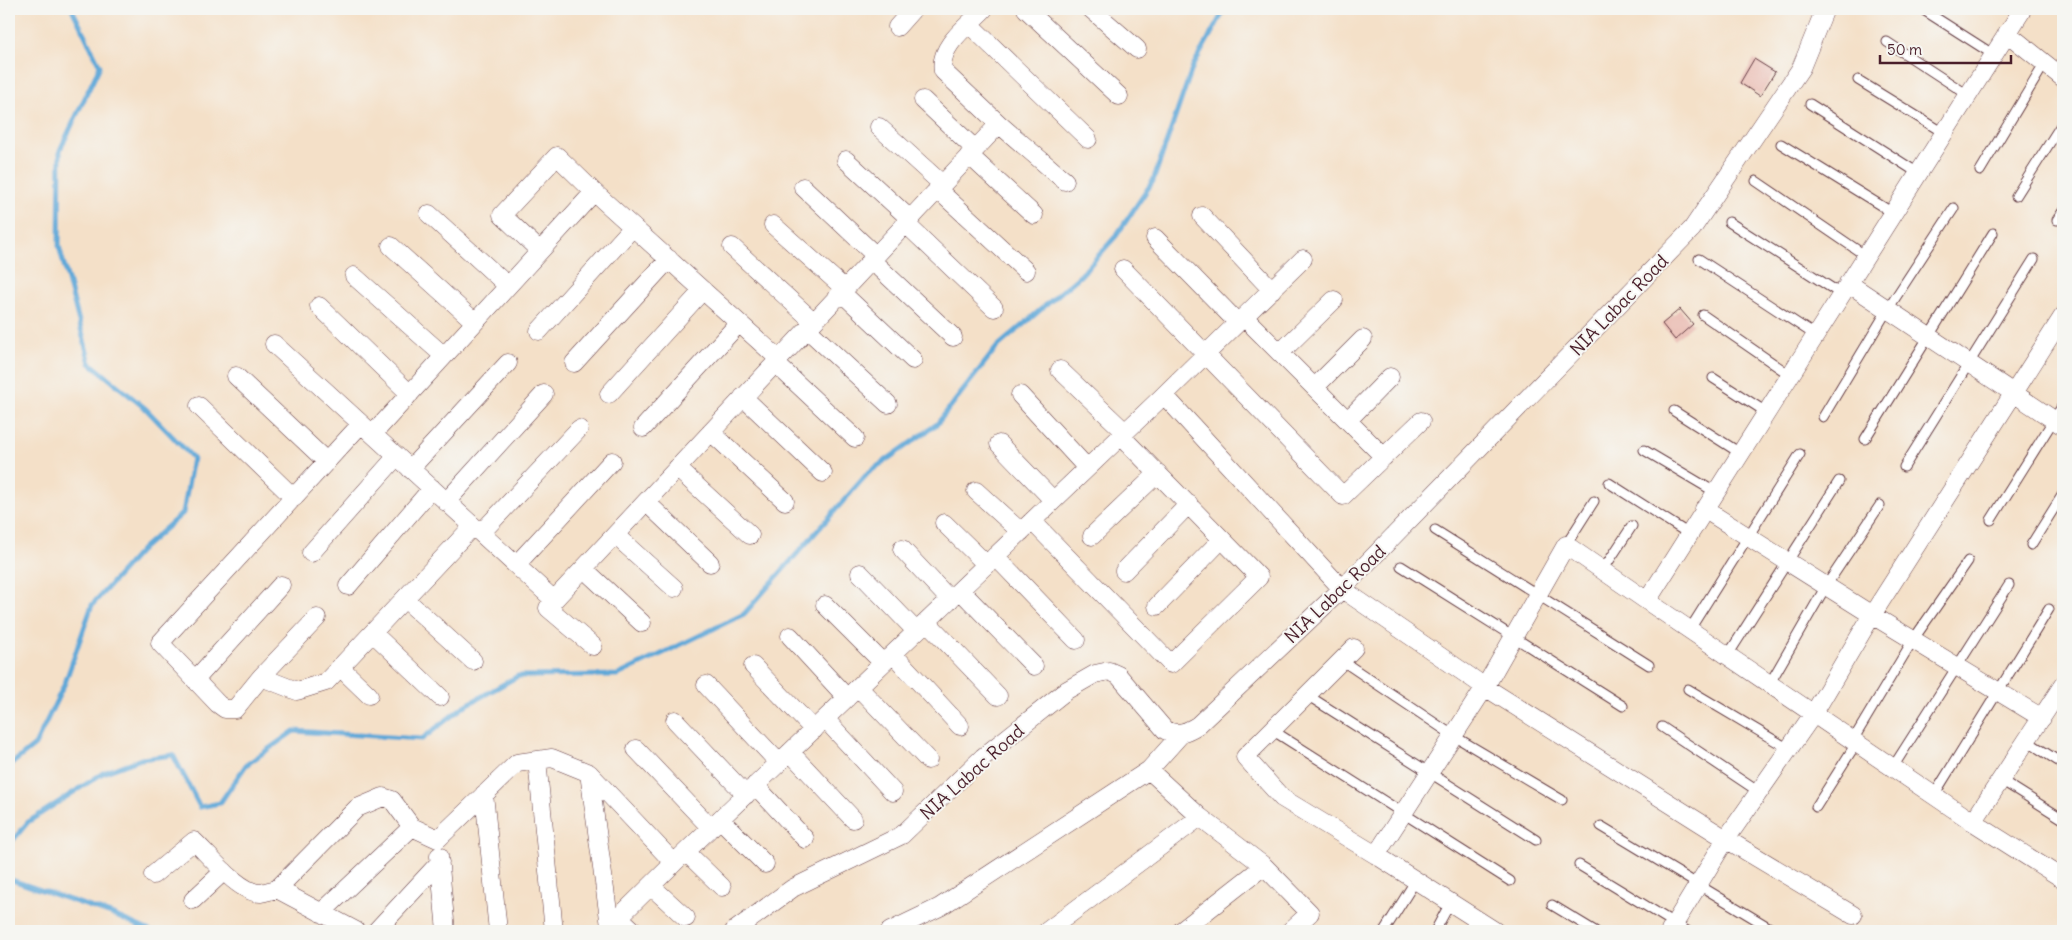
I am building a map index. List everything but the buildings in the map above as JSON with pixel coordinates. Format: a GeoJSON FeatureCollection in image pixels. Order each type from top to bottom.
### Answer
{"type":"FeatureCollection","features":[{"type":"Feature","properties":{"kind":"street"},"geometry":{"type":"LineString","coordinates":[[897,27],[913,9]]}},
{"type":"Feature","properties":{"kind":"street"},"geometry":{"type":"LineString","coordinates":[[984,9],[944,51],[941,61],[943,71],[999,124],[1065,181]]}},
{"type":"Feature","properties":{"kind":"street"},"geometry":{"type":"LineString","coordinates":[[1026,9],[1119,96]]}},
{"type":"Feature","properties":{"kind":"street"},"geometry":{"type":"LineString","coordinates":[[1091,9],[1137,49]]}},
{"type":"Feature","properties":{"kind":"street","name":"NIA Labac Road"},"geometry":{"type":"LineString","coordinates":[[734,931],[792,888],[902,835],[983,758],[1067,690],[1102,671],[1109,670],[1118,675],[1165,730],[1172,733],[1183,732],[1198,725],[1342,589],[1692,229],[1801,68],[1825,9]]}},
{"type":"Feature","properties":{"kind":"street"},"geometry":{"type":"LineString","coordinates":[[1647,601],[1994,55],[2018,11]]}},
{"type":"Feature","properties":{"kind":"street"},"geometry":{"type":"LineString","coordinates":[[969,24],[1088,139]]}},
{"type":"Feature","properties":{"kind":"street"},"geometry":{"type":"LineString","coordinates":[[2007,33],[2063,78]]}},
{"type":"Feature","properties":{"kind":"street"},"geometry":{"type":"LineString","coordinates":[[923,100],[1034,215]]}},
{"type":"Feature","properties":{"kind":"street"},"geometry":{"type":"LineString","coordinates":[[593,646],[548,608],[554,600],[999,124]]}},
{"type":"Feature","properties":{"kind":"street"},"geometry":{"type":"LineString","coordinates":[[879,127],[1026,272]]}},
{"type":"Feature","properties":{"kind":"street"},"geometry":{"type":"LineString","coordinates":[[540,251],[502,215],[557,156],[594,192],[739,323],[854,438]]}},
{"type":"Feature","properties":{"kind":"street"},"geometry":{"type":"LineString","coordinates":[[846,160],[994,308]]}},
{"type":"Feature","properties":{"kind":"street"},"geometry":{"type":"LineString","coordinates":[[803,187],[953,336]]}},
{"type":"Feature","properties":{"kind":"street"},"geometry":{"type":"LineString","coordinates":[[317,618],[261,677],[235,709],[225,709],[218,704],[160,643],[327,462],[410,394],[594,192]]}},
{"type":"Feature","properties":{"kind":"street"},"geometry":{"type":"LineString","coordinates":[[429,214],[508,286]]}},
{"type":"Feature","properties":{"kind":"street"},"geometry":{"type":"LineString","coordinates":[[1202,216],[1272,290]]}},
{"type":"Feature","properties":{"kind":"street"},"geometry":{"type":"LineString","coordinates":[[773,225],[843,290],[912,360]]}},
{"type":"Feature","properties":{"kind":"street"},"geometry":{"type":"LineString","coordinates":[[539,331],[633,227]]}},
{"type":"Feature","properties":{"kind":"street"},"geometry":{"type":"LineString","coordinates":[[1155,238],[1241,320],[1281,352],[1384,456]]}},
{"type":"Feature","properties":{"kind":"street"},"geometry":{"type":"LineString","coordinates":[[391,246],[475,322]]}},
{"type":"Feature","properties":{"kind":"street"},"geometry":{"type":"LineString","coordinates":[[732,247],[888,404]]}},
{"type":"Feature","properties":{"kind":"street"},"geometry":{"type":"LineString","coordinates":[[574,363],[669,259]]}},
{"type":"Feature","properties":{"kind":"street"},"geometry":{"type":"LineString","coordinates":[[589,772],[610,926],[1164,395],[1303,259]]}},
{"type":"Feature","properties":{"kind":"street"},"geometry":{"type":"LineString","coordinates":[[1123,269],[1207,353],[1343,496],[1421,421]]}},
{"type":"Feature","properties":{"kind":"street"},"geometry":{"type":"LineString","coordinates":[[354,276],[444,356]]}},
{"type":"Feature","properties":{"kind":"street"},"geometry":{"type":"LineString","coordinates":[[1845,288],[1888,310],[2058,423]]}},
{"type":"Feature","properties":{"kind":"street"},"geometry":{"type":"LineString","coordinates":[[608,394],[703,290]]}},
{"type":"Feature","properties":{"kind":"street"},"geometry":{"type":"LineString","coordinates":[[1281,352],[1334,300]]}},
{"type":"Feature","properties":{"kind":"street"},"geometry":{"type":"LineString","coordinates":[[319,306],[410,394]]}},
{"type":"Feature","properties":{"kind":"street"},"geometry":{"type":"LineString","coordinates":[[1677,929],[1699,884],[1726,839],[1814,713],[1872,616],[2063,316]]}},
{"type":"Feature","properties":{"kind":"street"},"geometry":{"type":"LineString","coordinates":[[643,428],[739,323]]}},
{"type":"Feature","properties":{"kind":"street"},"geometry":{"type":"LineString","coordinates":[[1316,386],[1363,339]]}},
{"type":"Feature","properties":{"kind":"street"},"geometry":{"type":"LineString","coordinates":[[274,344],[554,600]]}},
{"type":"Feature","properties":{"kind":"street"},"geometry":{"type":"LineString","coordinates":[[410,469],[508,363]]}},
{"type":"Feature","properties":{"kind":"street"},"geometry":{"type":"LineString","coordinates":[[976,491],[1027,526],[1171,664],[1259,577],[1060,370]]}},
{"type":"Feature","properties":{"kind":"street"},"geometry":{"type":"LineString","coordinates":[[236,376],[327,462]]}},
{"type":"Feature","properties":{"kind":"street"},"geometry":{"type":"LineString","coordinates":[[1348,420],[1390,377]]}},
{"type":"Feature","properties":{"kind":"street"},"geometry":{"type":"LineString","coordinates":[[446,502],[544,394]]}},
{"type":"Feature","properties":{"kind":"street"},"geometry":{"type":"LineString","coordinates":[[1020,395],[1087,468]]}},
{"type":"Feature","properties":{"kind":"street"},"geometry":{"type":"LineString","coordinates":[[1164,395],[1342,589],[1485,687],[1726,839],[1853,915]]}},
{"type":"Feature","properties":{"kind":"street"},"geometry":{"type":"LineString","coordinates":[[744,397],[823,473]]}},
{"type":"Feature","properties":{"kind":"street"},"geometry":{"type":"LineString","coordinates":[[199,406],[294,498]]}},
{"type":"Feature","properties":{"kind":"street"},"geometry":{"type":"LineString","coordinates":[[261,677],[297,691],[326,682],[404,599],[477,530],[578,429]]}},
{"type":"Feature","properties":{"kind":"street"},"geometry":{"type":"LineString","coordinates":[[711,432],[785,501]]}},
{"type":"Feature","properties":{"kind":"street"},"geometry":{"type":"LineString","coordinates":[[999,444],[1053,500]]}},
{"type":"Feature","properties":{"kind":"street"},"geometry":{"type":"LineString","coordinates":[[311,553],[397,456]]}},
{"type":"Feature","properties":{"kind":"street"},"geometry":{"type":"LineString","coordinates":[[516,565],[612,461]]}},
{"type":"Feature","properties":{"kind":"street"},"geometry":{"type":"LineString","coordinates":[[677,468],[750,535]]}},
{"type":"Feature","properties":{"kind":"street"},"geometry":{"type":"LineString","coordinates":[[1092,536],[1158,473]]}},
{"type":"Feature","properties":{"kind":"street"},"geometry":{"type":"LineString","coordinates":[[348,586],[432,488]]}},
{"type":"Feature","properties":{"kind":"street"},"geometry":{"type":"LineString","coordinates":[[646,502],[710,563]]}},
{"type":"Feature","properties":{"kind":"street"},"geometry":{"type":"LineString","coordinates":[[1124,571],[1188,504]]}},
{"type":"Feature","properties":{"kind":"street"},"geometry":{"type":"LineString","coordinates":[[1704,509],[1872,616],[2042,718]]}},
{"type":"Feature","properties":{"kind":"street"},"geometry":{"type":"LineString","coordinates":[[944,523],[991,560],[1076,640]]}},
{"type":"Feature","properties":{"kind":"street"},"geometry":{"type":"LineString","coordinates":[[615,535],[674,588]]}},
{"type":"Feature","properties":{"kind":"street"},"geometry":{"type":"LineString","coordinates":[[1157,606],[1222,539]]}},
{"type":"Feature","properties":{"kind":"street"},"geometry":{"type":"LineString","coordinates":[[1376,855],[1485,687],[1566,545],[1973,822],[2063,879]]}},
{"type":"Feature","properties":{"kind":"street"},"geometry":{"type":"LineString","coordinates":[[902,549],[1034,666]]}},
{"type":"Feature","properties":{"kind":"street"},"geometry":{"type":"LineString","coordinates":[[584,569],[642,623]]}},
{"type":"Feature","properties":{"kind":"street"},"geometry":{"type":"LineString","coordinates":[[860,574],[922,626],[998,696]]}},
{"type":"Feature","properties":{"kind":"street"},"geometry":{"type":"LineString","coordinates":[[195,680],[281,585]]}},
{"type":"Feature","properties":{"kind":"street"},"geometry":{"type":"LineString","coordinates":[[404,599],[473,662]]}},
{"type":"Feature","properties":{"kind":"street"},"geometry":{"type":"LineString","coordinates":[[825,605],[888,659],[960,726]]}},
{"type":"Feature","properties":{"kind":"street"},"geometry":{"type":"LineString","coordinates":[[372,633],[440,697]]}},
{"type":"Feature","properties":{"kind":"street"},"geometry":{"type":"LineString","coordinates":[[790,636],[928,760]]}},
{"type":"Feature","properties":{"kind":"street"},"geometry":{"type":"LineString","coordinates":[[1348,654],[1245,757],[1282,798],[1416,880],[1493,931]]}},
{"type":"Feature","properties":{"kind":"street"},"geometry":{"type":"LineString","coordinates":[[754,666],[892,792]]}},
{"type":"Feature","properties":{"kind":"street"},"geometry":{"type":"LineString","coordinates":[[340,667],[369,695]]}},
{"type":"Feature","properties":{"kind":"street"},"geometry":{"type":"LineString","coordinates":[[706,685],[852,819]]}},
{"type":"Feature","properties":{"kind":"street"},"geometry":{"type":"LineString","coordinates":[[1973,822],[2042,718],[2058,704],[2063,685]]}},
{"type":"Feature","properties":{"kind":"street"},"geometry":{"type":"LineString","coordinates":[[675,720],[805,839]]}},
{"type":"Feature","properties":{"kind":"street"},"geometry":{"type":"LineString","coordinates":[[890,931],[940,907],[1149,770],[1183,732]]}},
{"type":"Feature","properties":{"kind":"street"},"geometry":{"type":"LineString","coordinates":[[636,749],[715,824],[765,864]]}},
{"type":"Feature","properties":{"kind":"street"},"geometry":{"type":"LineString","coordinates":[[438,838],[517,763],[552,758],[589,772],[680,857],[722,886]]}},
{"type":"Feature","properties":{"kind":"street"},"geometry":{"type":"LineString","coordinates":[[537,760],[554,931]]}},
{"type":"Feature","properties":{"kind":"street"},"geometry":{"type":"LineString","coordinates":[[1149,770],[1200,817],[1264,866],[1310,913],[1290,931]]}},
{"type":"Feature","properties":{"kind":"street"},"geometry":{"type":"LineString","coordinates":[[484,794],[498,931]]}},
{"type":"Feature","properties":{"kind":"street"},"geometry":{"type":"LineString","coordinates":[[153,874],[194,840],[224,871],[244,887],[260,893],[277,889],[358,808],[372,800],[383,797],[392,800],[412,827],[438,838]]}},
{"type":"Feature","properties":{"kind":"street"},"geometry":{"type":"LineString","coordinates":[[1047,931],[1200,817]]}},
{"type":"Feature","properties":{"kind":"street"},"geometry":{"type":"LineString","coordinates":[[322,913],[412,827]]}},
{"type":"Feature","properties":{"kind":"street"},"geometry":{"type":"LineString","coordinates":[[438,838],[446,931]]}},
{"type":"Feature","properties":{"kind":"street"},"geometry":{"type":"LineString","coordinates":[[376,931],[440,862]]}},
{"type":"Feature","properties":{"kind":"street"},"geometry":{"type":"LineString","coordinates":[[1182,931],[1264,866]]}},
{"type":"Feature","properties":{"kind":"street"},"geometry":{"type":"LineString","coordinates":[[193,900],[224,871]]}},
{"type":"Feature","properties":{"kind":"street"},"geometry":{"type":"LineString","coordinates":[[651,886],[686,918]]}},
{"type":"Feature","properties":{"kind":"street"},"geometry":{"type":"LineString","coordinates":[[277,889],[356,931]]}},
{"type":"Feature","properties":{"kind":"street"},"geometry":{"type":"LineString","coordinates":[[619,917],[634,931]]}},
{"type":"Feature","properties":{"kind":"lane"},"geometry":{"type":"LineString","coordinates":[[1922,9],[1994,55]]}},
{"type":"Feature","properties":{"kind":"lane"},"geometry":{"type":"LineString","coordinates":[[1887,42],[1968,95]]}},
{"type":"Feature","properties":{"kind":"lane"},"geometry":{"type":"LineString","coordinates":[[1980,171],[2045,64]]}},
{"type":"Feature","properties":{"kind":"lane"},"geometry":{"type":"LineString","coordinates":[[1858,80],[1944,133]]}},
{"type":"Feature","properties":{"kind":"lane"},"geometry":{"type":"LineString","coordinates":[[1810,104],[1918,174]]}},
{"type":"Feature","properties":{"kind":"lane"},"geometry":{"type":"LineString","coordinates":[[2016,196],[2063,122]]}},
{"type":"Feature","properties":{"kind":"lane"},"geometry":{"type":"LineString","coordinates":[[1781,144],[1893,213]]}},
{"type":"Feature","properties":{"kind":"lane"},"geometry":{"type":"LineString","coordinates":[[1756,181],[1866,256]]}},
{"type":"Feature","properties":{"kind":"lane"},"geometry":{"type":"LineString","coordinates":[[1823,418],[1888,310],[1954,208]]}},
{"type":"Feature","properties":{"kind":"lane"},"geometry":{"type":"LineString","coordinates":[[2057,220],[2063,211]]}},
{"type":"Feature","properties":{"kind":"lane"},"geometry":{"type":"LineString","coordinates":[[1729,222],[1845,288]]}},
{"type":"Feature","properties":{"kind":"lane"},"geometry":{"type":"LineString","coordinates":[[1865,439],[1993,233]]}},
{"type":"Feature","properties":{"kind":"lane"},"geometry":{"type":"LineString","coordinates":[[1699,259],[1815,335]]}},
{"type":"Feature","properties":{"kind":"lane"},"geometry":{"type":"LineString","coordinates":[[1904,467],[2034,259]]}},
{"type":"Feature","properties":{"kind":"lane"},"geometry":{"type":"LineString","coordinates":[[1703,315],[1790,375]]}},
{"type":"Feature","properties":{"kind":"lane"},"geometry":{"type":"LineString","coordinates":[[1713,378],[1766,412]]}},
{"type":"Feature","properties":{"kind":"lane"},"geometry":{"type":"LineString","coordinates":[[1991,520],[2058,423],[2063,405]]}},
{"type":"Feature","properties":{"kind":"lane"},"geometry":{"type":"LineString","coordinates":[[1674,411],[1740,453]]}},
{"type":"Feature","properties":{"kind":"lane"},"geometry":{"type":"LineString","coordinates":[[1644,450],[1715,492]]}},
{"type":"Feature","properties":{"kind":"lane"},"geometry":{"type":"LineString","coordinates":[[1690,629],[1746,536],[1800,454]]}},
{"type":"Feature","properties":{"kind":"lane"},"geometry":{"type":"LineString","coordinates":[[1728,655],[1839,481]]}},
{"type":"Feature","properties":{"kind":"lane"},"geometry":{"type":"LineString","coordinates":[[1609,482],[1689,534]]}},
{"type":"Feature","properties":{"kind":"lane"},"geometry":{"type":"LineString","coordinates":[[2032,545],[2063,494]]}},
{"type":"Feature","properties":{"kind":"lane"},"geometry":{"type":"LineString","coordinates":[[1566,545],[1594,501]]}},
{"type":"Feature","properties":{"kind":"lane"},"geometry":{"type":"LineString","coordinates":[[1770,683],[1826,586],[1880,505]]}},
{"type":"Feature","properties":{"kind":"lane"},"geometry":{"type":"LineString","coordinates":[[1603,570],[1632,526]]}},
{"type":"Feature","properties":{"kind":"lane"},"geometry":{"type":"LineString","coordinates":[[1435,530],[1537,596],[1648,664]]}},
{"type":"Feature","properties":{"kind":"lane"},"geometry":{"type":"LineString","coordinates":[[1816,807],[1913,640],[1968,561]]}},
{"type":"Feature","properties":{"kind":"lane"},"geometry":{"type":"LineString","coordinates":[[1401,566],[1623,706]]}},
{"type":"Feature","properties":{"kind":"lane"},"geometry":{"type":"LineString","coordinates":[[1893,767],[2009,585]]}},
{"type":"Feature","properties":{"kind":"lane"},"geometry":{"type":"LineString","coordinates":[[1934,794],[2049,609]]}},
{"type":"Feature","properties":{"kind":"lane"},"geometry":{"type":"LineString","coordinates":[[1348,654],[1454,736],[1562,800]]}},
{"type":"Feature","properties":{"kind":"lane"},"geometry":{"type":"LineString","coordinates":[[1688,688],[1789,749]]}},
{"type":"Feature","properties":{"kind":"lane"},"geometry":{"type":"LineString","coordinates":[[1307,694],[1536,840]]}},
{"type":"Feature","properties":{"kind":"lane"},"geometry":{"type":"LineString","coordinates":[[1662,727],[1759,792]]}},
{"type":"Feature","properties":{"kind":"lane"},"geometry":{"type":"LineString","coordinates":[[1272,730],[1510,881]]}},
{"type":"Feature","properties":{"kind":"lane"},"geometry":{"type":"LineString","coordinates":[[2027,741],[2063,764]]}},
{"type":"Feature","properties":{"kind":"lane"},"geometry":{"type":"LineString","coordinates":[[2001,780],[2063,819]]}},
{"type":"Feature","properties":{"kind":"lane"},"geometry":{"type":"LineString","coordinates":[[1601,826],[1775,931]]}},
{"type":"Feature","properties":{"kind":"lane"},"geometry":{"type":"LineString","coordinates":[[1578,865],[1677,929]]}},
{"type":"Feature","properties":{"kind":"lane"},"geometry":{"type":"LineString","coordinates":[[1384,931],[1416,880]]}},
{"type":"Feature","properties":{"kind":"lane"},"geometry":{"type":"LineString","coordinates":[[1435,931],[1451,903]]}},
{"type":"Feature","properties":{"kind":"lane"},"geometry":{"type":"LineString","coordinates":[[1552,906],[1596,931]]}},
{"type":"Feature","properties":{"kind":"waterway"},"geometry":{"type":"LineString","coordinates":[[9,766],[35,745],[65,683],[92,605],[142,549],[183,513],[193,458],[146,409],[90,363],[59,246],[60,150],[100,66],[72,9]]}},
{"type":"Feature","properties":{"kind":"waterway"},"geometry":{"type":"LineString","coordinates":[[9,845],[28,822],[103,773],[141,759],[173,755],[200,807],[220,803],[246,765],[294,731],[422,739],[463,707],[518,676],[618,675],[744,614],[868,473],[937,424],[997,347],[1081,275],[1116,236],[1153,181],[1193,66],[1225,9]]}},
{"type":"Feature","properties":{"kind":"waterway"},"geometry":{"type":"LineString","coordinates":[[9,879],[111,914],[150,931]]}}]}
